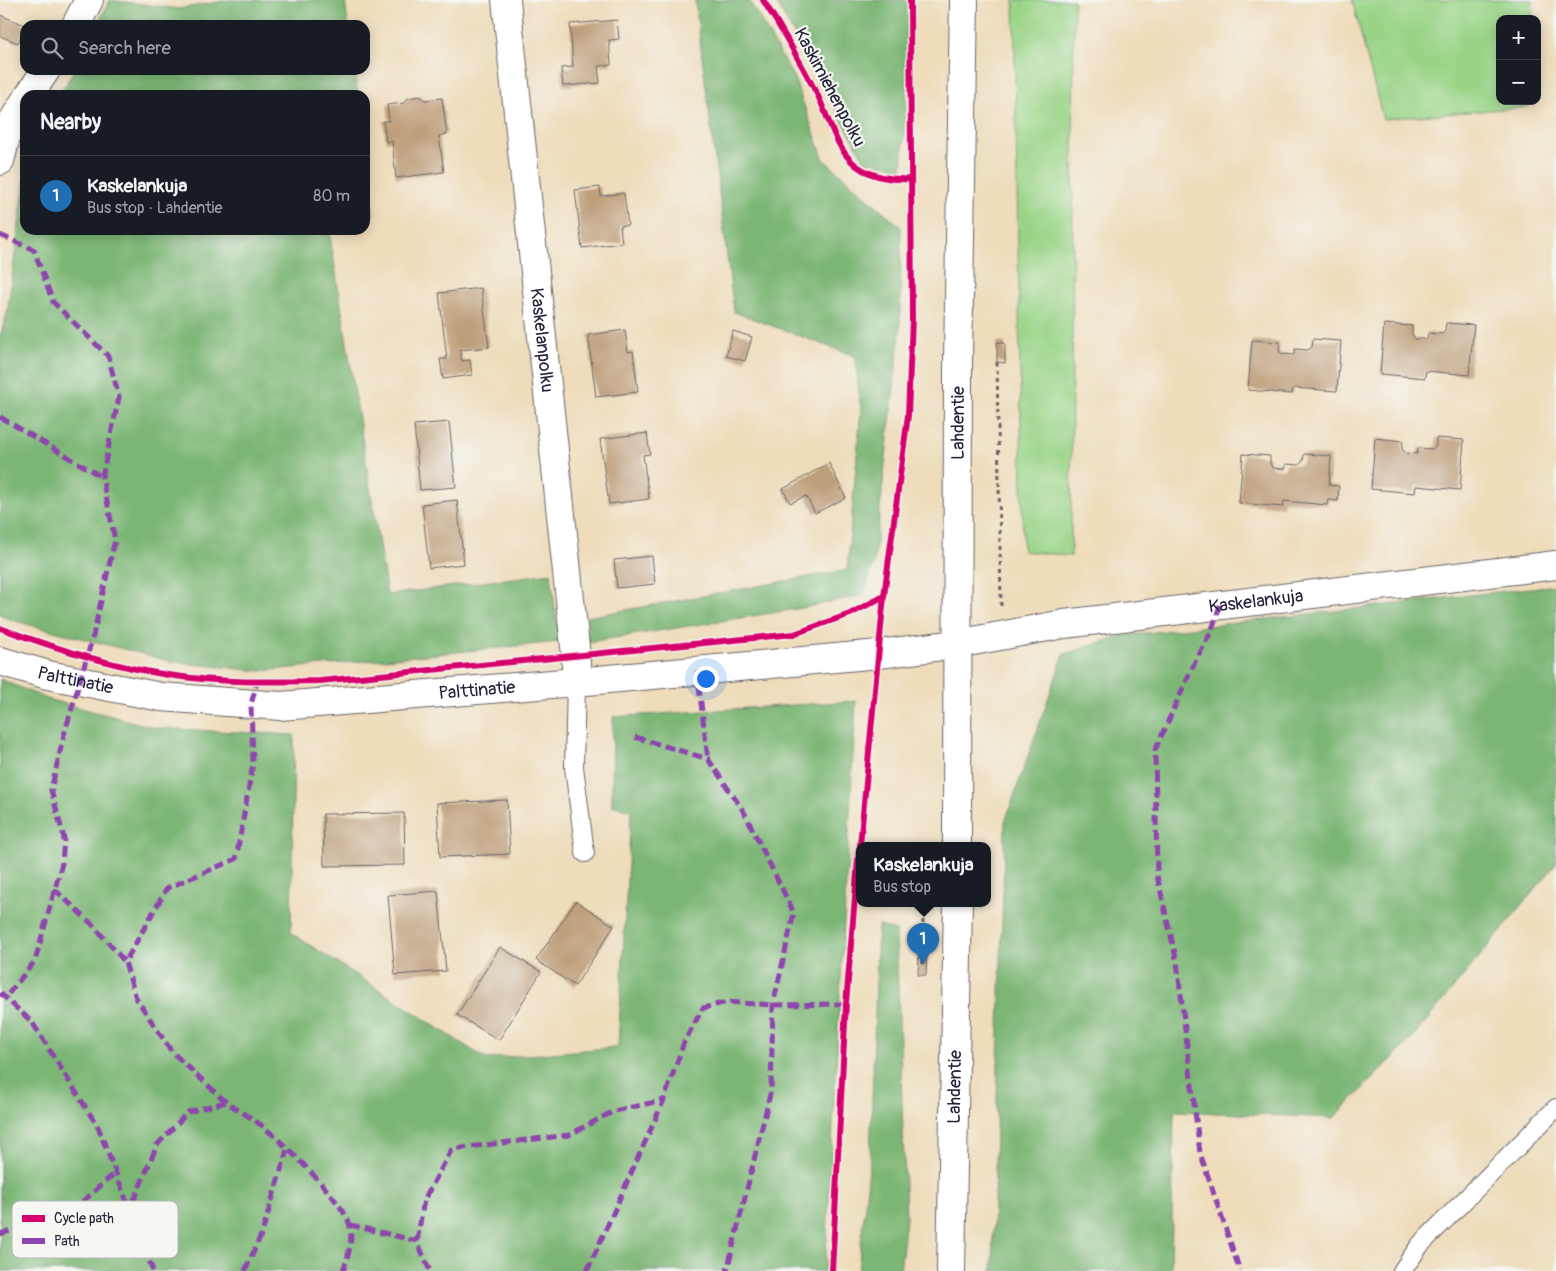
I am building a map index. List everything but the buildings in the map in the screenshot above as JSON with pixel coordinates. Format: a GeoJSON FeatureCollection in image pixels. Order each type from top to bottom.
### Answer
{"type":"FeatureCollection","features":[{"type":"Feature","properties":{"kind":"street"},"geometry":{"type":"LineString","coordinates":[[79,20],[89,0]]}},
{"type":"Feature","properties":{"kind":"street","name":"Kaskelanpolku"},"geometry":{"type":"LineString","coordinates":[[506,0],[576,656],[576,682]]}},
{"type":"Feature","properties":{"kind":"street","name":"Lahdentie"},"geometry":{"type":"LineString","coordinates":[[958,842],[957,644],[964,0]]}},
{"type":"Feature","properties":{"kind":"street"},"geometry":{"type":"LineString","coordinates":[[32,90],[43,75]]}},
{"type":"Feature","properties":{"kind":"street"},"geometry":{"type":"LineString","coordinates":[[0,161],[8,129],[20,109]]}},
{"type":"Feature","properties":{"kind":"street","name":"Kaskelankuja"},"geometry":{"type":"LineString","coordinates":[[957,644],[1064,624],[1556,565]]}},
{"type":"Feature","properties":{"kind":"street","name":"Palttinatie"},"geometry":{"type":"LineString","coordinates":[[0,660],[48,675],[161,697],[280,706],[576,682],[879,654],[957,644]]}},
{"type":"Feature","properties":{"kind":"street","name":"Lahdentie"},"geometry":{"type":"LineString","coordinates":[[951,1271],[958,907]]}},
{"type":"Feature","properties":{"kind":"lane"},"geometry":{"type":"LineString","coordinates":[[576,682],[574,767],[585,853]]}},
{"type":"Feature","properties":{"kind":"lane"},"geometry":{"type":"LineString","coordinates":[[1402,1271],[1420,1245],[1556,1108]]}},
{"type":"Feature","properties":{"kind":"path"},"geometry":{"type":"LineString","coordinates":[[997,362],[999,584]]}},
{"type":"Feature","properties":{"kind":"path"},"geometry":{"type":"LineString","coordinates":[[923,907],[923,964]]}},
{"type":"Feature","properties":{"kind":"green space"},"geometry":{"type":"Polygon","coordinates":[[[110,0],[179,9],[229,0],[345,0],[347,20],[100,20],[110,0]]]}},
{"type":"Feature","properties":{"kind":"green space"},"geometry":{"type":"Polygon","coordinates":[[[695,0],[749,0],[794,78],[824,160],[901,227],[900,332],[874,563],[863,595],[803,608],[588,642],[587,617],[847,570],[861,410],[855,356],[734,312],[695,0]]]}},
{"type":"Feature","properties":{"kind":"green space"},"geometry":{"type":"Polygon","coordinates":[[[775,0],[912,0],[902,168],[865,161],[775,0]]]}},
{"type":"Feature","properties":{"kind":"green space"},"geometry":{"type":"Polygon","coordinates":[[[1014,0],[1074,0],[1071,556],[1023,551],[1014,0]]]}},
{"type":"Feature","properties":{"kind":"green space"},"geometry":{"type":"Polygon","coordinates":[[[1352,0],[1533,0],[1532,15],[1496,15],[1496,105],[1528,105],[1528,107],[1383,119],[1352,0]]]}},
{"type":"Feature","properties":{"kind":"green space"},"geometry":{"type":"Polygon","coordinates":[[[71,75],[355,75],[357,90],[63,90],[71,75]]]}},
{"type":"Feature","properties":{"kind":"green space"},"geometry":{"type":"Polygon","coordinates":[[[370,191],[373,215],[370,215],[370,191]]]}},
{"type":"Feature","properties":{"kind":"green space"},"geometry":{"type":"Polygon","coordinates":[[[20,216],[20,235],[330,235],[387,595],[551,573],[559,642],[261,671],[174,662],[11,620],[0,614],[0,336],[7,314],[20,216]]]}},
{"type":"Feature","properties":{"kind":"green space"},"geometry":{"type":"Polygon","coordinates":[[[1556,585],[1556,864],[1412,1038],[1334,1118],[1174,1111],[1171,1271],[992,1271],[1005,822],[1064,654],[1122,636],[1556,585]]]}},
{"type":"Feature","properties":{"kind":"green space"},"geometry":{"type":"Polygon","coordinates":[[[0,679],[47,699],[156,728],[294,735],[291,933],[486,1059],[618,1047],[631,810],[612,805],[613,717],[856,701],[825,1271],[0,1271],[0,679]]]}},
{"type":"Feature","properties":{"kind":"green space"},"geometry":{"type":"Polygon","coordinates":[[[878,925],[896,931],[906,1218],[900,1271],[858,1271],[870,1160],[878,925]]]}},
{"type":"Feature","properties":{"kind":"marked path"},"geometry":{"type":"LineString","coordinates":[[0,235],[34,250],[53,302],[108,356],[119,397],[102,477],[115,540],[93,636],[64,735],[51,790],[64,838],[62,863],[35,961],[5,998]]}},
{"type":"Feature","properties":{"kind":"marked path"},"geometry":{"type":"LineString","coordinates":[[0,417],[102,477]]}},
{"type":"Feature","properties":{"kind":"marked path"},"geometry":{"type":"LineString","coordinates":[[1220,605],[1212,630],[1195,662],[1155,750],[1157,876],[1177,962],[1200,1153],[1240,1271]]}},
{"type":"Feature","properties":{"kind":"marked path"},"geometry":{"type":"LineString","coordinates":[[697,671],[708,759]]}},
{"type":"Feature","properties":{"kind":"marked path"},"geometry":{"type":"LineString","coordinates":[[226,1102],[172,1052],[136,998],[125,962],[167,888],[236,859],[253,764],[251,704],[257,683]]}},
{"type":"Feature","properties":{"kind":"marked path"},"geometry":{"type":"LineString","coordinates":[[635,737],[708,759],[744,812],[794,913],[773,1005],[771,1090],[727,1271]]}},
{"type":"Feature","properties":{"kind":"marked path"},"geometry":{"type":"LineString","coordinates":[[54,889],[92,924],[125,962]]}},
{"type":"Feature","properties":{"kind":"marked path"},"geometry":{"type":"LineString","coordinates":[[0,993],[32,1022],[98,1127],[127,1201]]}},
{"type":"Feature","properties":{"kind":"marked path"},"geometry":{"type":"LineString","coordinates":[[587,1271],[664,1100],[684,1042],[703,1008],[727,1002],[773,1005],[846,1004]]}},
{"type":"Feature","properties":{"kind":"marked path"},"geometry":{"type":"LineString","coordinates":[[417,1241],[424,1200],[452,1149],[569,1135],[614,1111],[664,1100]]}},
{"type":"Feature","properties":{"kind":"marked path"},"geometry":{"type":"LineString","coordinates":[[134,1201],[157,1145],[188,1112],[226,1102],[270,1132],[312,1173],[338,1203],[346,1216],[351,1232],[343,1271]]}},
{"type":"Feature","properties":{"kind":"marked path"},"geometry":{"type":"LineString","coordinates":[[245,1271],[262,1233],[287,1150]]}},
{"type":"Feature","properties":{"kind":"marked path"},"geometry":{"type":"LineString","coordinates":[[83,1201],[116,1172]]}},
{"type":"Feature","properties":{"kind":"marked path"},"geometry":{"type":"LineString","coordinates":[[350,1225],[417,1241],[430,1271]]}},
{"type":"Feature","properties":{"kind":"marked path"},"geometry":{"type":"LineString","coordinates":[[0,1234],[12,1230]]}},
{"type":"Feature","properties":{"kind":"marked path"},"geometry":{"type":"LineString","coordinates":[[148,1258],[153,1271]]}},
{"type":"Feature","properties":{"kind":"cycle path","name":"Kaskimiehenpolku"},"geometry":{"type":"LineString","coordinates":[[763,0],[805,71],[835,137],[847,156],[854,164],[874,175],[892,179],[910,179]]}},
{"type":"Feature","properties":{"kind":"cycle path"},"geometry":{"type":"LineString","coordinates":[[860,842],[884,596],[908,415],[912,319],[910,0]]}},
{"type":"Feature","properties":{"kind":"cycle path"},"geometry":{"type":"LineString","coordinates":[[0,628],[83,656],[125,667],[168,675],[225,681],[320,681],[794,634],[850,614],[884,596]]}},
{"type":"Feature","properties":{"kind":"cycle path"},"geometry":{"type":"LineString","coordinates":[[832,1271],[846,1004],[856,885]]}},
{"type":"Feature","properties":{"kind":"place","name":"Kaskelankuja"},"geometry":{"type":"Point","coordinates":[923,964]}}]}
